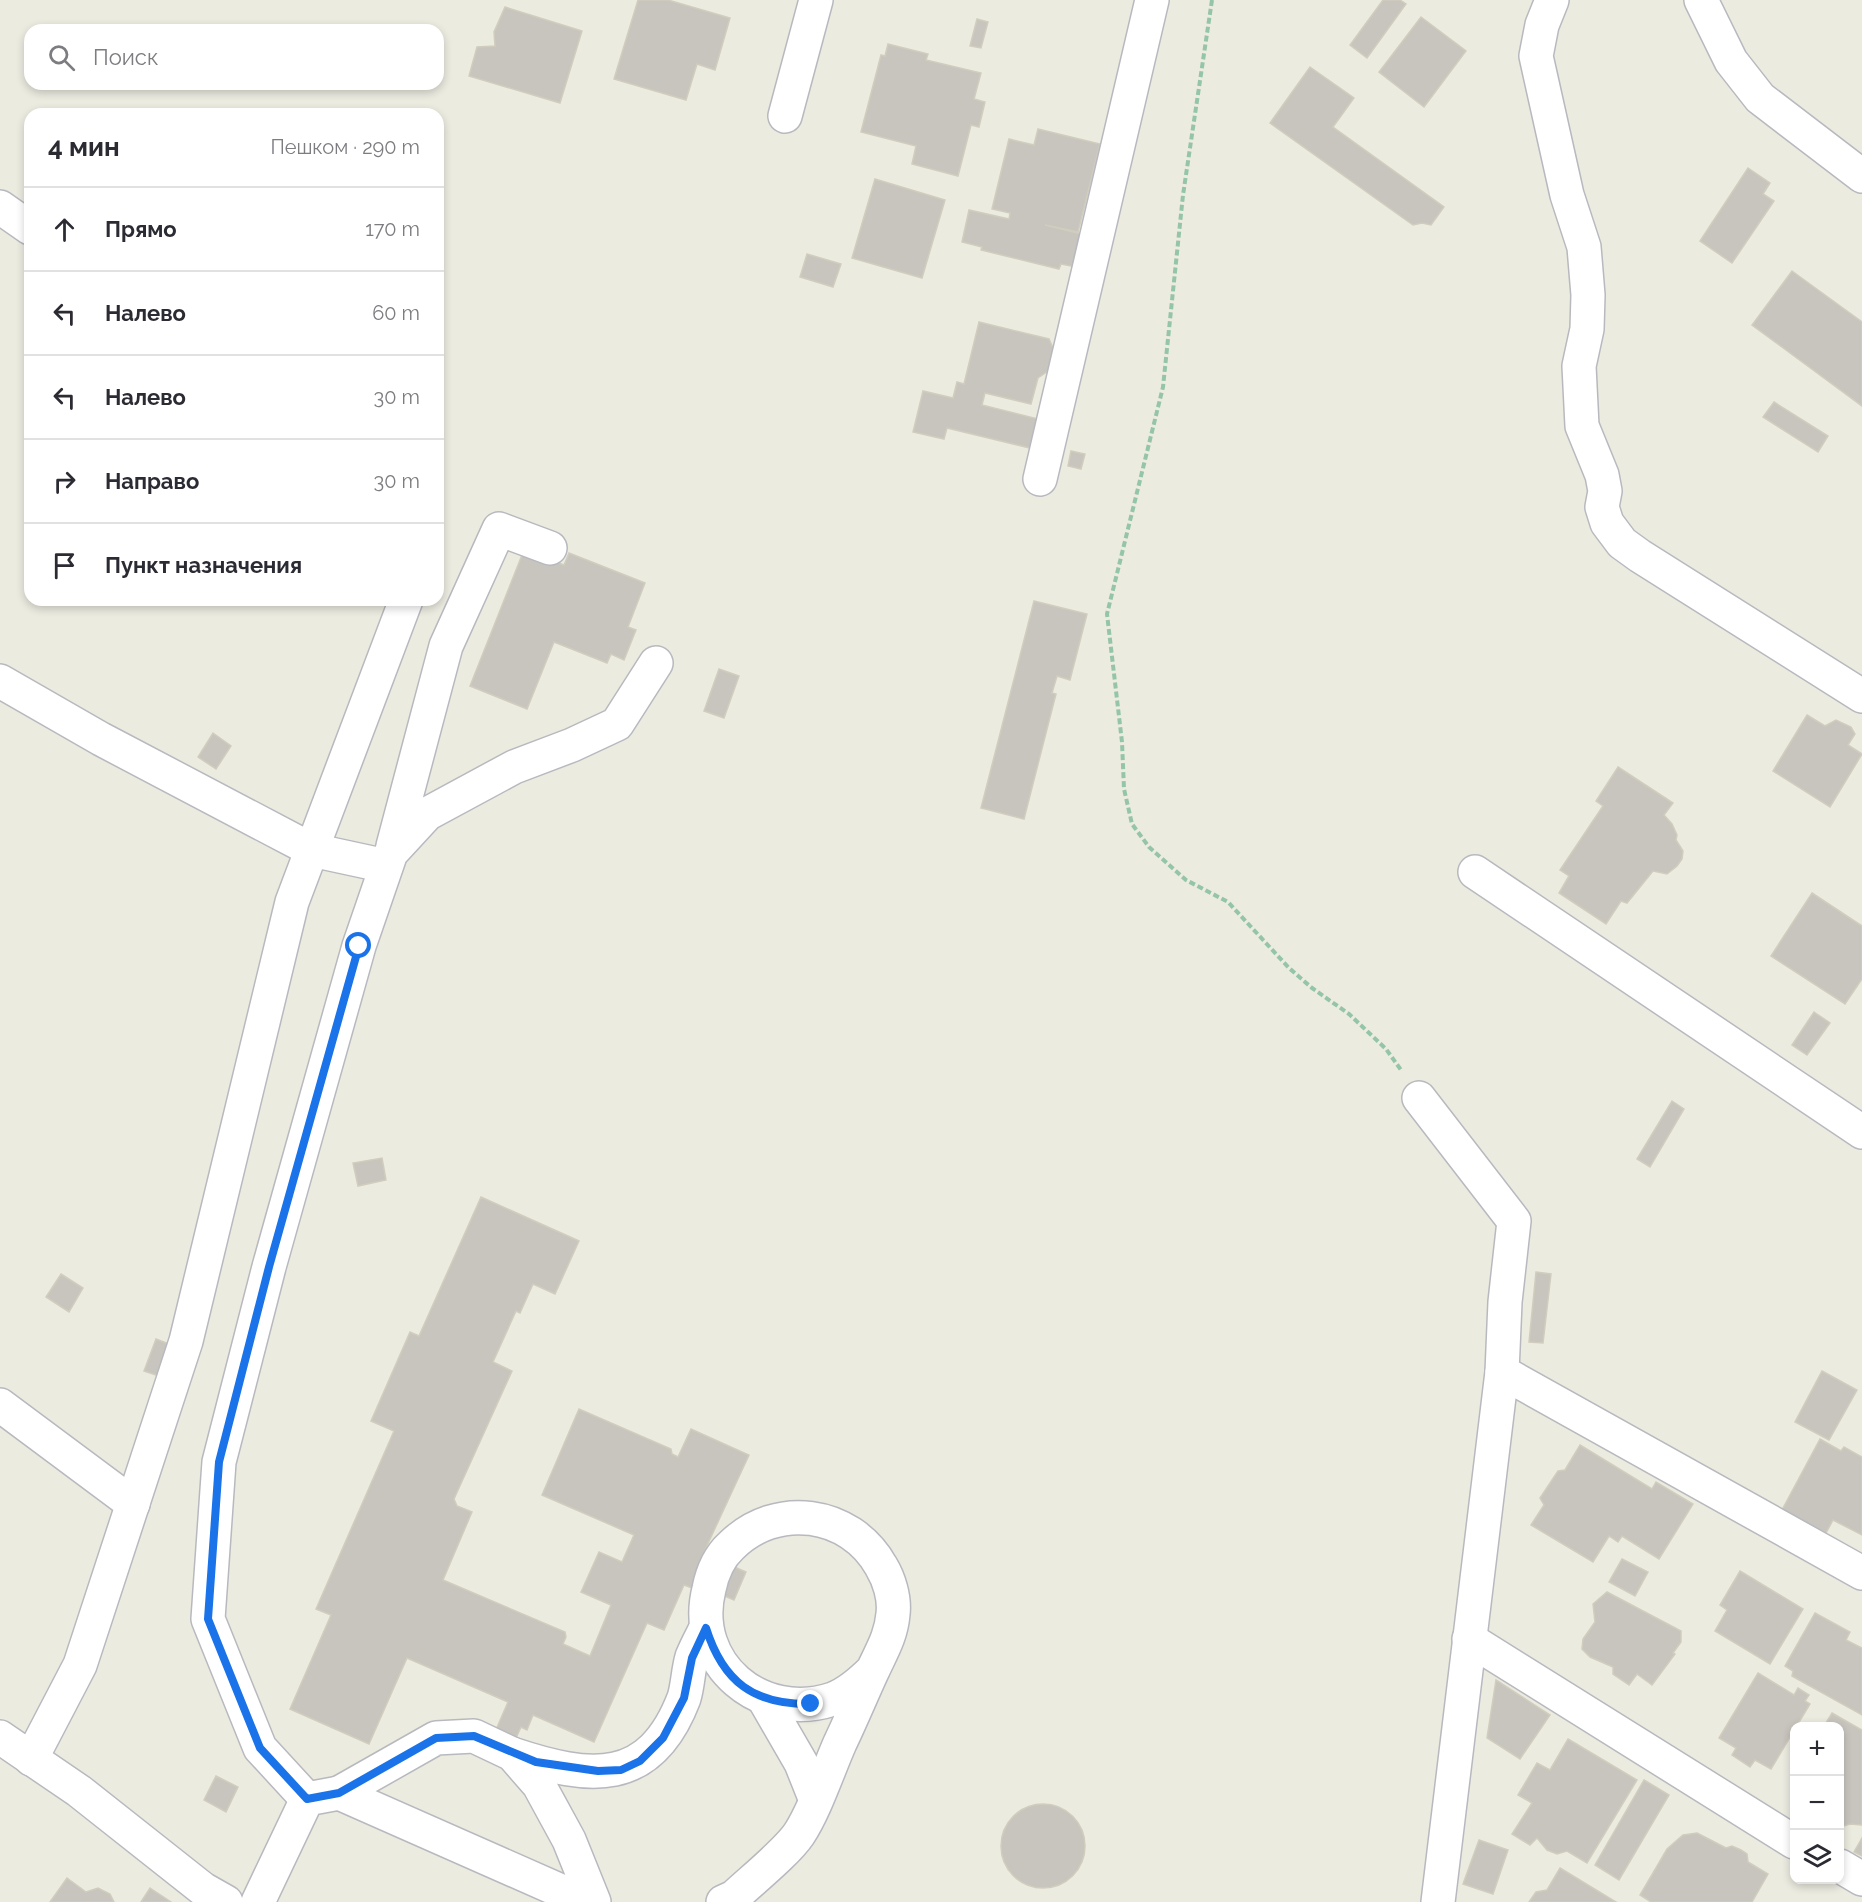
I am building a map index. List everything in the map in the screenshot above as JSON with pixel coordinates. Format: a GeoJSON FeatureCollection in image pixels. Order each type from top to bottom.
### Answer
{"type":"FeatureCollection","features":[{"type":"Feature","properties":{"kind":"street"},"geometry":{"type":"LineString","coordinates":[[785,116],[816,0]]}},
{"type":"Feature","properties":{"kind":"street"},"geometry":{"type":"LineString","coordinates":[[1040,478],[1152,0]]}},
{"type":"Feature","properties":{"kind":"street"},"geometry":{"type":"LineString","coordinates":[[1552,0],[1542,25],[1536,56],[1567,195],[1584,247],[1588,296],[1587,329],[1579,366],[1582,426],[1602,475],[1605,491],[1602,507],[1607,523],[1622,543],[1640,556],[1862,696]]}},
{"type":"Feature","properties":{"kind":"street"},"geometry":{"type":"LineString","coordinates":[[1701,0],[1731,61],[1760,98],[1862,176]]}},
{"type":"Feature","properties":{"kind":"street"},"geometry":{"type":"LineString","coordinates":[[0,207],[24,224]]}},
{"type":"Feature","properties":{"kind":"street"},"geometry":{"type":"LineString","coordinates":[[307,1799],[260,1748],[208,1619],[219,1462],[272,1255],[359,946],[388,860],[446,646],[499,529],[550,548]]}},
{"type":"Feature","properties":{"kind":"street"},"geometry":{"type":"LineString","coordinates":[[31,1759],[80,1665],[186,1341],[292,902],[404,606]]}},
{"type":"Feature","properties":{"kind":"street"},"geometry":{"type":"LineString","coordinates":[[388,860],[427,814],[513,766],[572,745],[617,724],[656,663]]}},
{"type":"Feature","properties":{"kind":"street"},"geometry":{"type":"LineString","coordinates":[[0,681],[101,739],[312,850],[388,860]]}},
{"type":"Feature","properties":{"kind":"street"},"geometry":{"type":"LineString","coordinates":[[1475,872],[1862,1132]]}},
{"type":"Feature","properties":{"kind":"street"},"geometry":{"type":"LineString","coordinates":[[1419,1098],[1514,1221],[1505,1302],[1502,1372],[1438,1902]]}},
{"type":"Feature","properties":{"kind":"street"},"geometry":{"type":"LineString","coordinates":[[1502,1372],[1862,1573]]}},
{"type":"Feature","properties":{"kind":"street"},"geometry":{"type":"LineString","coordinates":[[0,1405],[133,1504]]}},
{"type":"Feature","properties":{"kind":"street"},"geometry":{"type":"LineString","coordinates":[[723,1902],[734,1897],[798,1834],[888,1642],[894,1611],[888,1579],[873,1551],[849,1530],[819,1518],[786,1517],[756,1526],[730,1546],[713,1573],[705,1604],[706,1628],[713,1651],[726,1671],[743,1687],[764,1699],[787,1705],[803,1705],[834,1698],[855,1687],[873,1670]]}},
{"type":"Feature","properties":{"kind":"street"},"geometry":{"type":"LineString","coordinates":[[307,1799],[339,1793],[436,1738],[474,1736],[512,1755],[536,1762],[598,1771],[621,1770],[640,1761],[663,1738],[684,1698],[692,1658],[706,1628]]}},
{"type":"Feature","properties":{"kind":"street"},"geometry":{"type":"LineString","coordinates":[[1469,1639],[1790,1840]]}},
{"type":"Feature","properties":{"kind":"street"},"geometry":{"type":"LineString","coordinates":[[764,1699],[801,1763],[815,1798]]}},
{"type":"Feature","properties":{"kind":"street"},"geometry":{"type":"LineString","coordinates":[[0,1737],[79,1791],[209,1898]]}},
{"type":"Feature","properties":{"kind":"street"},"geometry":{"type":"LineString","coordinates":[[512,1755],[544,1794],[569,1840],[594,1902]]}},
{"type":"Feature","properties":{"kind":"street"},"geometry":{"type":"LineString","coordinates":[[339,1793],[586,1902]]}},
{"type":"Feature","properties":{"kind":"street"},"geometry":{"type":"LineString","coordinates":[[258,1902],[307,1799]]}},
{"type":"Feature","properties":{"kind":"street"},"geometry":{"type":"LineString","coordinates":[[1844,1869],[1862,1879]]}},
{"type":"Feature","properties":{"kind":"path"},"geometry":{"type":"LineString","coordinates":[[1212,0],[1184,195],[1163,387],[1107,614],[1122,742],[1124,789],[1132,824],[1149,847],[1186,880],[1228,902],[1289,968],[1356,1021],[1386,1049],[1419,1098]]}},
{"type":"Feature","properties":{"kind":"building"},"geometry":{"type":"Polygon","coordinates":[[[638,0],[668,0],[730,18],[715,70],[697,64],[686,100],[614,79],[638,0]]]}},
{"type":"Feature","properties":{"kind":"building"},"geometry":{"type":"Polygon","coordinates":[[[1383,0],[1400,0],[1406,4],[1367,58],[1350,45],[1383,0]]]}},
{"type":"Feature","properties":{"kind":"building"},"geometry":{"type":"Polygon","coordinates":[[[505,7],[582,31],[560,103],[469,76],[477,47],[495,46],[494,32],[505,7]]]}},
{"type":"Feature","properties":{"kind":"building"},"geometry":{"type":"Polygon","coordinates":[[[1421,17],[1466,51],[1424,107],[1379,72],[1421,17]]]}},
{"type":"Feature","properties":{"kind":"building"},"geometry":{"type":"Polygon","coordinates":[[[977,19],[988,22],[981,48],[970,46],[977,19]]]}},
{"type":"Feature","properties":{"kind":"building"},"geometry":{"type":"Polygon","coordinates":[[[888,44],[928,54],[926,60],[981,73],[974,99],[985,102],[979,127],[971,125],[958,176],[912,164],[916,146],[861,132],[881,55],[885,56],[888,44]]]}},
{"type":"Feature","properties":{"kind":"building"},"geometry":{"type":"Polygon","coordinates":[[[1310,67],[1354,98],[1333,127],[1444,207],[1431,225],[1422,223],[1413,225],[1270,123],[1310,67]]]}},
{"type":"Feature","properties":{"kind":"building"},"geometry":{"type":"Polygon","coordinates":[[[1038,129],[1100,144],[1078,232],[1045,225],[1090,236],[1081,268],[1061,264],[1059,269],[981,250],[982,247],[962,242],[969,210],[1009,219],[1010,213],[992,209],[1009,139],[1034,145],[1038,129]]]}},
{"type":"Feature","properties":{"kind":"building"},"geometry":{"type":"Polygon","coordinates":[[[1748,168],[1770,183],[1763,194],[1774,201],[1732,263],[1700,241],[1748,168]]]}},
{"type":"Feature","properties":{"kind":"building"},"geometry":{"type":"Polygon","coordinates":[[[875,179],[945,200],[922,278],[852,258],[875,179]]]}},
{"type":"Feature","properties":{"kind":"building"},"geometry":{"type":"Polygon","coordinates":[[[807,254],[841,264],[833,287],[800,277],[807,254]]]}},
{"type":"Feature","properties":{"kind":"building"},"geometry":{"type":"Polygon","coordinates":[[[1792,271],[1862,322],[1862,406],[1752,325],[1792,271]]]}},
{"type":"Feature","properties":{"kind":"building"},"geometry":{"type":"Polygon","coordinates":[[[979,322],[1049,339],[1054,350],[1051,369],[1038,378],[1031,404],[985,393],[982,405],[1038,419],[1030,448],[947,428],[944,439],[913,432],[923,391],[953,398],[957,382],[964,384],[979,322]]]}},
{"type":"Feature","properties":{"kind":"building"},"geometry":{"type":"Polygon","coordinates":[[[1774,402],[1828,436],[1818,452],[1763,417],[1774,402]]]}},
{"type":"Feature","properties":{"kind":"building"},"geometry":{"type":"Polygon","coordinates":[[[1071,451],[1085,454],[1081,469],[1068,466],[1071,451]]]}},
{"type":"Feature","properties":{"kind":"building"},"geometry":{"type":"Polygon","coordinates":[[[524,550],[564,565],[569,553],[645,583],[628,627],[636,630],[624,660],[611,654],[607,663],[554,642],[527,709],[470,686],[524,550]]]}},
{"type":"Feature","properties":{"kind":"building"},"geometry":{"type":"Polygon","coordinates":[[[1034,601],[1087,614],[1070,680],[1057,676],[1052,693],[1056,694],[1024,819],[981,808],[1034,601]]]}},
{"type":"Feature","properties":{"kind":"building"},"geometry":{"type":"Polygon","coordinates":[[[719,669],[739,676],[724,718],[704,711],[719,669]]]}},
{"type":"Feature","properties":{"kind":"building"},"geometry":{"type":"Polygon","coordinates":[[[1807,715],[1825,726],[1836,720],[1851,727],[1855,734],[1848,745],[1862,754],[1830,807],[1773,771],[1807,715]]]}},
{"type":"Feature","properties":{"kind":"building"},"geometry":{"type":"Polygon","coordinates":[[[213,733],[231,746],[216,769],[198,757],[213,733]]]}},
{"type":"Feature","properties":{"kind":"building"},"geometry":{"type":"Polygon","coordinates":[[[1618,767],[1673,803],[1664,815],[1672,824],[1677,835],[1676,840],[1683,851],[1682,859],[1677,866],[1667,874],[1653,871],[1627,903],[1621,901],[1606,924],[1559,893],[1569,876],[1560,870],[1603,806],[1596,801],[1618,767]]]}},
{"type":"Feature","properties":{"kind":"building"},"geometry":{"type":"Polygon","coordinates":[[[1812,893],[1862,926],[1862,979],[1845,1004],[1771,956],[1812,893]]]}},
{"type":"Feature","properties":{"kind":"building"},"geometry":{"type":"Polygon","coordinates":[[[1814,1012],[1830,1023],[1807,1055],[1792,1045],[1814,1012]]]}},
{"type":"Feature","properties":{"kind":"building"},"geometry":{"type":"Polygon","coordinates":[[[1672,1101],[1684,1109],[1650,1167],[1637,1159],[1672,1101]]]}},
{"type":"Feature","properties":{"kind":"building"},"geometry":{"type":"Polygon","coordinates":[[[382,1158],[386,1180],[358,1186],[353,1163],[382,1158]]]}},
{"type":"Feature","properties":{"kind":"building"},"geometry":{"type":"Polygon","coordinates":[[[481,1197],[579,1241],[555,1294],[533,1284],[520,1313],[516,1311],[493,1362],[512,1371],[454,1499],[457,1506],[472,1512],[443,1580],[565,1632],[566,1637],[563,1644],[590,1656],[611,1605],[581,1592],[599,1552],[622,1562],[634,1535],[542,1495],[579,1409],[671,1449],[672,1454],[678,1457],[691,1429],[749,1455],[705,1550],[706,1555],[746,1572],[734,1600],[701,1586],[700,1591],[684,1585],[664,1630],[647,1623],[594,1742],[533,1715],[527,1730],[521,1727],[508,1756],[488,1748],[508,1702],[407,1658],[369,1744],[290,1709],[331,1615],[316,1609],[394,1431],[371,1421],[410,1332],[419,1336],[481,1197]]]}},
{"type":"Feature","properties":{"kind":"building"},"geometry":{"type":"Polygon","coordinates":[[[1536,1272],[1551,1274],[1543,1343],[1529,1342],[1536,1272]]]}},
{"type":"Feature","properties":{"kind":"building"},"geometry":{"type":"Polygon","coordinates":[[[61,1274],[83,1288],[69,1312],[46,1297],[61,1274]]]}},
{"type":"Feature","properties":{"kind":"building"},"geometry":{"type":"Polygon","coordinates":[[[156,1339],[174,1346],[162,1377],[144,1371],[156,1339]]]}},
{"type":"Feature","properties":{"kind":"building"},"geometry":{"type":"Polygon","coordinates":[[[1822,1371],[1857,1390],[1829,1440],[1795,1422],[1822,1371]]]}},
{"type":"Feature","properties":{"kind":"building"},"geometry":{"type":"Polygon","coordinates":[[[1820,1439],[1841,1451],[1844,1447],[1862,1457],[1862,1535],[1833,1520],[1826,1533],[1782,1510],[1820,1439]]]}},
{"type":"Feature","properties":{"kind":"building"},"geometry":{"type":"Polygon","coordinates":[[[1580,1445],[1652,1489],[1656,1482],[1693,1504],[1659,1559],[1622,1536],[1618,1542],[1609,1536],[1593,1562],[1531,1525],[1544,1505],[1540,1498],[1558,1471],[1565,1470],[1580,1445]]]}},
{"type":"Feature","properties":{"kind":"building"},"geometry":{"type":"Polygon","coordinates":[[[1622,1559],[1648,1572],[1635,1596],[1609,1582],[1622,1559]]]}},
{"type":"Feature","properties":{"kind":"building"},"geometry":{"type":"Polygon","coordinates":[[[1740,1571],[1803,1609],[1770,1664],[1715,1631],[1727,1610],[1720,1605],[1740,1571]]]}},
{"type":"Feature","properties":{"kind":"building"},"geometry":{"type":"Polygon","coordinates":[[[1607,1592],[1681,1631],[1681,1642],[1673,1653],[1675,1654],[1652,1685],[1637,1674],[1629,1685],[1613,1674],[1613,1667],[1590,1657],[1582,1649],[1583,1639],[1595,1622],[1593,1604],[1607,1592]]]}},
{"type":"Feature","properties":{"kind":"building"},"geometry":{"type":"Polygon","coordinates":[[[1815,1613],[1850,1632],[1846,1640],[1862,1648],[1862,1715],[1792,1676],[1793,1671],[1785,1666],[1815,1613]]]}},
{"type":"Feature","properties":{"kind":"building"},"geometry":{"type":"Polygon","coordinates":[[[1758,1673],[1794,1695],[1798,1688],[1809,1695],[1805,1701],[1810,1704],[1799,1722],[1790,1722],[1790,1737],[1771,1769],[1755,1760],[1750,1767],[1732,1755],[1736,1748],[1719,1738],[1758,1673]]]}},
{"type":"Feature","properties":{"kind":"building"},"geometry":{"type":"Polygon","coordinates":[[[1496,1680],[1550,1715],[1520,1759],[1487,1738],[1496,1680]]]}},
{"type":"Feature","properties":{"kind":"building"},"geometry":{"type":"Polygon","coordinates":[[[1832,1713],[1862,1730],[1862,1825],[1844,1826],[1844,1722],[1826,1722],[1832,1713]]]}},
{"type":"Feature","properties":{"kind":"building"},"geometry":{"type":"Polygon","coordinates":[[[1568,1739],[1637,1780],[1587,1863],[1567,1851],[1557,1854],[1547,1850],[1537,1838],[1530,1845],[1512,1834],[1532,1803],[1518,1795],[1537,1763],[1550,1770],[1568,1739]]]}},
{"type":"Feature","properties":{"kind":"building"},"geometry":{"type":"Polygon","coordinates":[[[216,1776],[238,1787],[226,1812],[204,1800],[216,1776]]]}},
{"type":"Feature","properties":{"kind":"building"},"geometry":{"type":"Polygon","coordinates":[[[1644,1780],[1669,1795],[1619,1880],[1595,1865],[1644,1780]]]}},
{"type":"Feature","properties":{"kind":"building"},"geometry":{"type":"Polygon","coordinates":[[[1043,1804],[1066,1811],[1078,1823],[1085,1846],[1078,1869],[1066,1881],[1043,1888],[1020,1881],[1008,1869],[1001,1846],[1008,1823],[1020,1811],[1043,1804]]]}},
{"type":"Feature","properties":{"kind":"building"},"geometry":{"type":"Polygon","coordinates":[[[1697,1833],[1726,1848],[1732,1846],[1741,1850],[1747,1854],[1748,1862],[1768,1874],[1752,1902],[1651,1902],[1640,1895],[1667,1849],[1683,1835],[1697,1833]]]}},
{"type":"Feature","properties":{"kind":"building"},"geometry":{"type":"Polygon","coordinates":[[[1862,1838],[1862,1856],[1854,1852],[1862,1838]]]}},
{"type":"Feature","properties":{"kind":"building"},"geometry":{"type":"Polygon","coordinates":[[[1479,1840],[1508,1850],[1493,1894],[1463,1884],[1479,1840]]]}},
{"type":"Feature","properties":{"kind":"building"},"geometry":{"type":"Polygon","coordinates":[[[1560,1868],[1616,1902],[1529,1902],[1536,1892],[1547,1890],[1560,1868]]]}},
{"type":"Feature","properties":{"kind":"building"},"geometry":{"type":"Polygon","coordinates":[[[67,1878],[86,1892],[98,1888],[110,1894],[114,1902],[50,1902],[67,1878]]]}},
{"type":"Feature","properties":{"kind":"building"},"geometry":{"type":"Polygon","coordinates":[[[150,1888],[171,1902],[141,1902],[150,1888]]]}},
{"type":"Feature","properties":{"kind":"route"},"geometry":{"type":"LineString","coordinates":[[359,946],[269,1267],[219,1462],[208,1619],[260,1748],[307,1799],[339,1793],[436,1738],[474,1736],[512,1755],[536,1762],[579,1770],[621,1770],[640,1761],[663,1738],[684,1698],[692,1658],[706,1628],[713,1651],[726,1671],[743,1687],[764,1699],[787,1705],[811,1704]]}}]}
